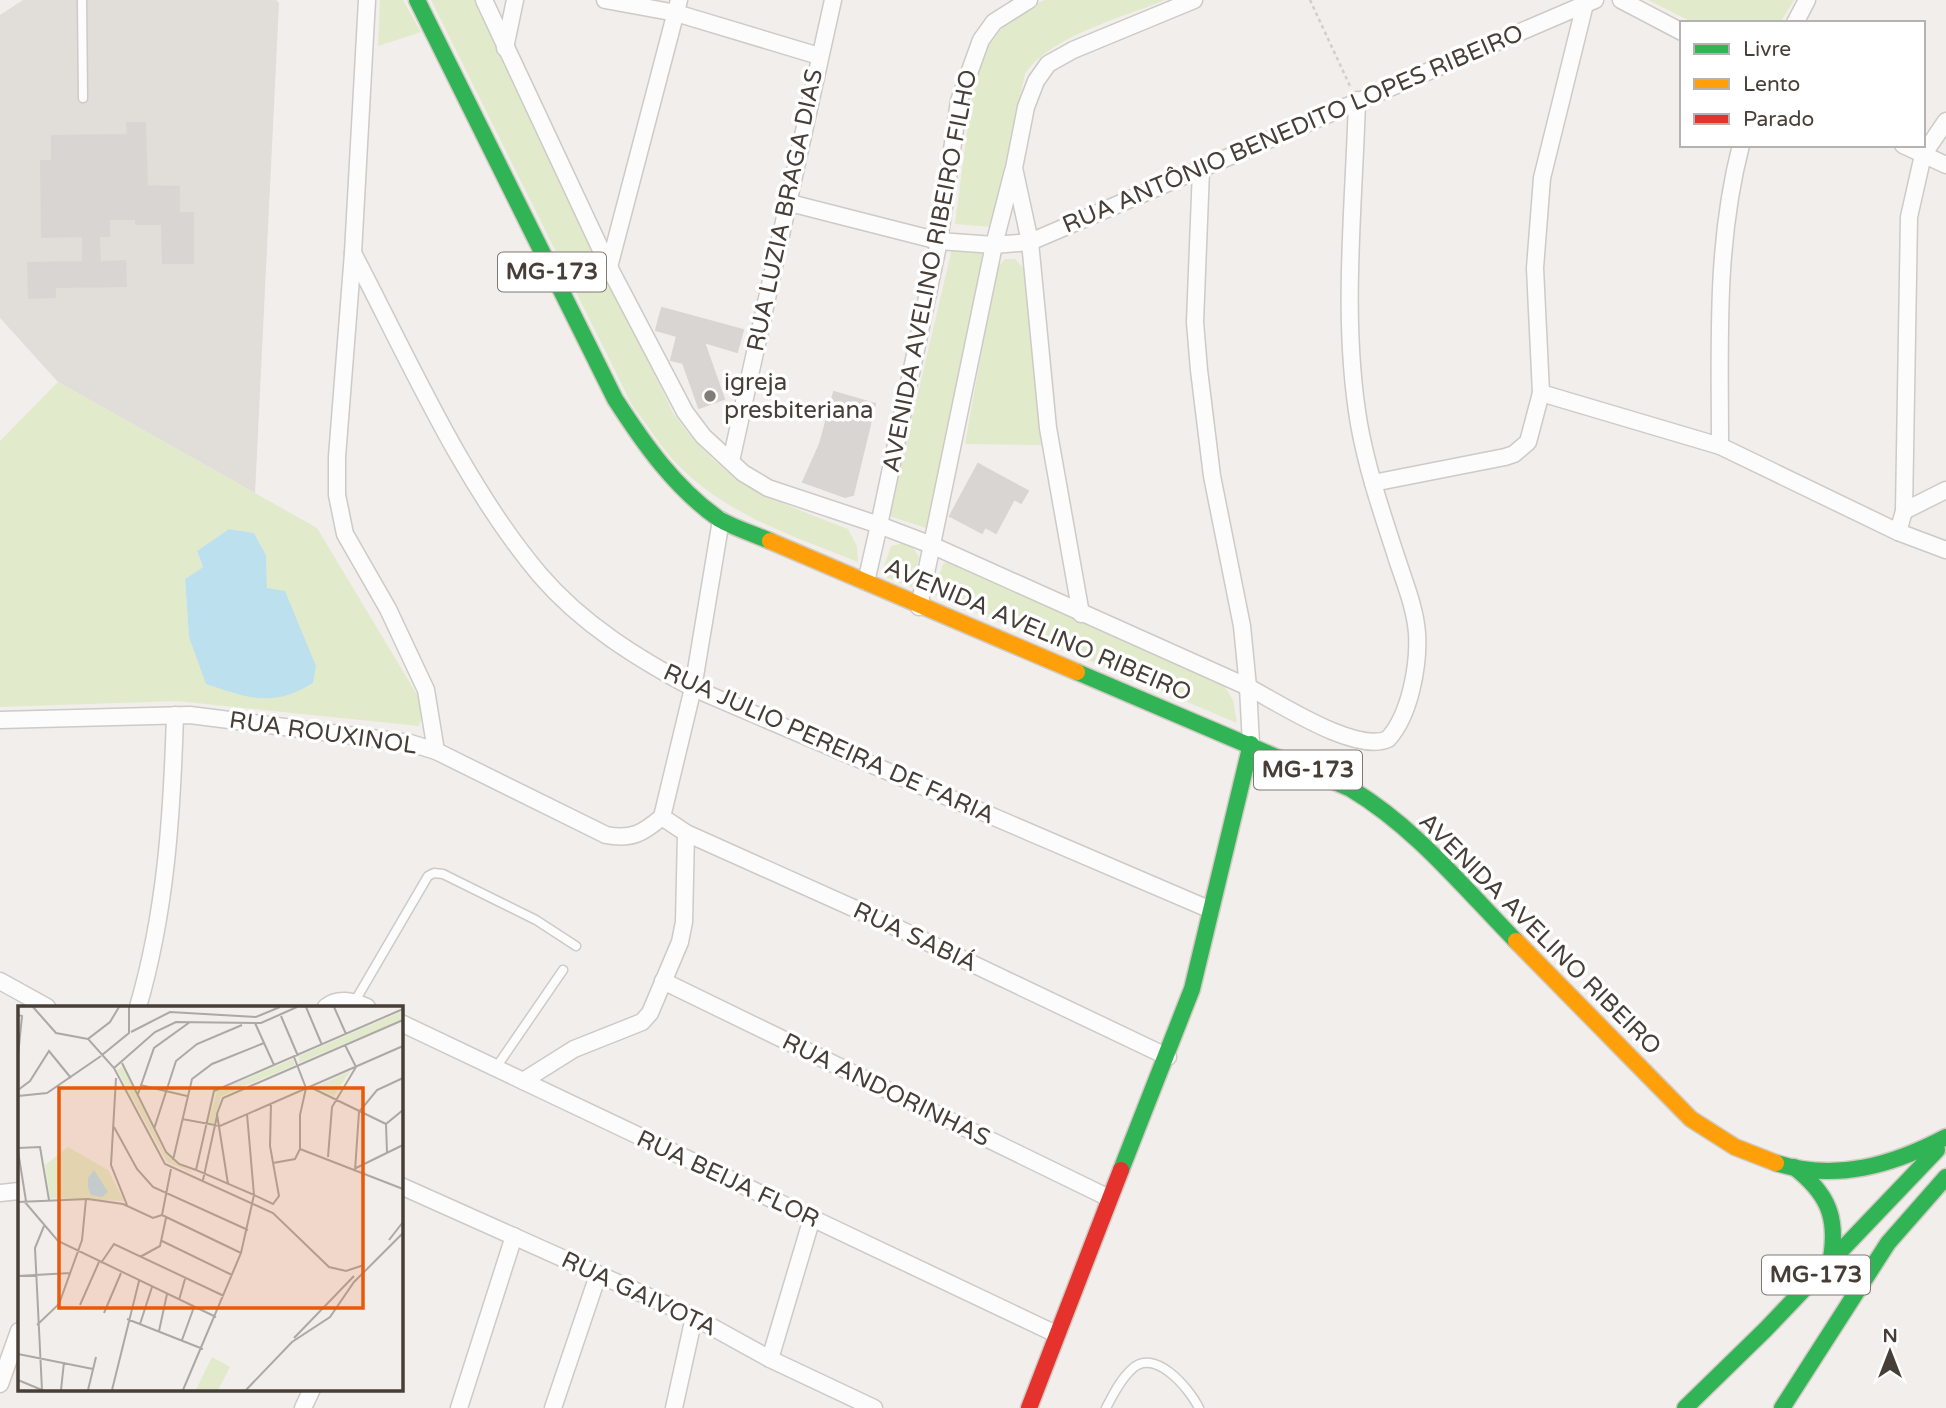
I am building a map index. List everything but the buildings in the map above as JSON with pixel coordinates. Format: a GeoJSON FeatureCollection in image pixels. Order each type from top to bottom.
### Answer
{"type":"FeatureCollection","features":[{"type":"Feature","properties":{"kind":"main road","name":"AVENIDA AVELINO RIBEIRO"},"geometry":{"type":"LineString","coordinates":[[417,0],[615,399],[645,445],[680,486],[721,520],[919,607],[1251,744],[1351,789],[1373,802],[1448,870],[1691,1119],[1729,1147],[1751,1157],[1794,1167]]}},
{"type":"Feature","properties":{"kind":"main road"},"geometry":{"type":"LineString","coordinates":[[1029,1408],[1109,1198],[1168,1057],[1192,989],[1251,744]]}},
{"type":"Feature","properties":{"kind":"main road","name":"MG-173"},"geometry":{"type":"LineString","coordinates":[[1794,1167],[1838,1171],[1866,1169],[1904,1158],[1946,1139]]}},
{"type":"Feature","properties":{"kind":"main road","name":"MG-173"},"geometry":{"type":"LineString","coordinates":[[1685,1408],[1765,1330],[1946,1139]]}},
{"type":"Feature","properties":{"kind":"main road","name":"MG-173"},"geometry":{"type":"LineString","coordinates":[[1794,1167],[1820,1187],[1832,1208],[1835,1235],[1831,1258]]}},
{"type":"Feature","properties":{"kind":"main road","name":"MG-173"},"geometry":{"type":"LineString","coordinates":[[1782,1408],[1888,1243],[1946,1177]]}},
{"type":"Feature","properties":{"kind":"street"},"geometry":{"type":"LineString","coordinates":[[367,0],[353,253],[337,457],[338,495],[345,534],[388,609],[426,690],[436,751]]}},
{"type":"Feature","properties":{"kind":"street","name":"MG-173"},"geometry":{"type":"LineString","coordinates":[[484,0],[609,267],[685,412],[703,436],[768,488],[879,525]]}},
{"type":"Feature","properties":{"kind":"street"},"geometry":{"type":"LineString","coordinates":[[505,48],[515,0]]}},
{"type":"Feature","properties":{"kind":"street"},"geometry":{"type":"LineString","coordinates":[[604,0],[677,6],[819,56]]}},
{"type":"Feature","properties":{"kind":"street","name":"RUA LUZIA BRAGA DIAS"},"geometry":{"type":"LineString","coordinates":[[731,461],[833,0]]}},
{"type":"Feature","properties":{"kind":"street","name":"AVENIDA AVELINO RIBEIRO FILHO"},"geometry":{"type":"LineString","coordinates":[[866,582],[939,241],[959,101],[971,64],[993,22],[1029,0]]}},
{"type":"Feature","properties":{"kind":"street"},"geometry":{"type":"LineString","coordinates":[[919,607],[929,544],[994,245],[1026,107],[1036,81],[1048,64],[1073,50],[1194,0]]}},
{"type":"Feature","properties":{"kind":"street"},"geometry":{"type":"LineString","coordinates":[[1621,0],[1680,31]]}},
{"type":"Feature","properties":{"kind":"street"},"geometry":{"type":"LineString","coordinates":[[1796,21],[1807,0]]}},
{"type":"Feature","properties":{"kind":"street"},"geometry":{"type":"LineString","coordinates":[[1373,483],[1514,454],[1528,442],[1541,393],[1535,268],[1542,178],[1587,1]]}},
{"type":"Feature","properties":{"kind":"street","name":"RUA ANTÔNIO BENEDITO LOPES RIBEIRO"},"geometry":{"type":"LineString","coordinates":[[790,203],[939,241],[994,245],[1030,242],[1587,1]]}},
{"type":"Feature","properties":{"kind":"street"},"geometry":{"type":"LineString","coordinates":[[609,267],[677,6]]}},
{"type":"Feature","properties":{"kind":"street"},"geometry":{"type":"LineString","coordinates":[[879,525],[929,544],[1248,687],[1348,738],[1381,742],[1393,733],[1409,693],[1417,634],[1412,608],[1373,483],[1359,424],[1353,374],[1351,316],[1357,100]]}},
{"type":"Feature","properties":{"kind":"street"},"geometry":{"type":"LineString","coordinates":[[1898,532],[1904,511],[1909,217],[1923,155],[1946,121]]}},
{"type":"Feature","properties":{"kind":"street"},"geometry":{"type":"LineString","coordinates":[[1720,446],[1720,268],[1724,221],[1741,147]]}},
{"type":"Feature","properties":{"kind":"street"},"geometry":{"type":"LineString","coordinates":[[1907,147],[1946,165]]}},
{"type":"Feature","properties":{"kind":"street"},"geometry":{"type":"LineString","coordinates":[[1014,168],[1030,242],[1048,428],[1081,614]]}},
{"type":"Feature","properties":{"kind":"street"},"geometry":{"type":"LineString","coordinates":[[1201,170],[1195,322],[1199,370],[1212,476],[1234,579],[1248,687],[1251,744]]}},
{"type":"Feature","properties":{"kind":"street","name":"RUA JULIO PEREIRA DE FARIA"},"geometry":{"type":"LineString","coordinates":[[353,253],[466,466],[499,520],[541,576],[607,637],[641,661],[693,688],[1211,910]]}},
{"type":"Feature","properties":{"kind":"street"},"geometry":{"type":"LineString","coordinates":[[1541,393],[1720,446],[1898,532],[1946,550]]}},
{"type":"Feature","properties":{"kind":"street"},"geometry":{"type":"LineString","coordinates":[[1904,511],[1946,490]]}},
{"type":"Feature","properties":{"kind":"street"},"geometry":{"type":"LineString","coordinates":[[662,817],[693,688],[721,520]]}},
{"type":"Feature","properties":{"kind":"street"},"geometry":{"type":"LineString","coordinates":[[138,1006],[160,918],[166,877],[175,715]]}},
{"type":"Feature","properties":{"kind":"street","name":"RUA ROUXINOL"},"geometry":{"type":"LineString","coordinates":[[0,720],[175,715],[377,737],[436,751],[606,835],[623,838],[640,835],[662,817]]}},
{"type":"Feature","properties":{"kind":"street","name":"RUA SABIÁ"},"geometry":{"type":"LineString","coordinates":[[662,817],[686,833],[889,924],[1168,1057]]}},
{"type":"Feature","properties":{"kind":"street"},"geometry":{"type":"LineString","coordinates":[[523,1081],[574,1049],[642,1022],[650,1013],[674,961],[684,922],[686,833]]}},
{"type":"Feature","properties":{"kind":"street"},"geometry":{"type":"LineString","coordinates":[[0,981],[45,1006]]}},
{"type":"Feature","properties":{"kind":"street","name":"RUA ANDORINHAS"},"geometry":{"type":"LineString","coordinates":[[663,981],[1109,1198]]}},
{"type":"Feature","properties":{"kind":"street"},"geometry":{"type":"LineString","coordinates":[[332,1004],[361,1004]]}},
{"type":"Feature","properties":{"kind":"street","name":"RUA BEIJA FLOR"},"geometry":{"type":"LineString","coordinates":[[402,1023],[1056,1334]]}},
{"type":"Feature","properties":{"kind":"street","name":"RUA GAIVOTA"},"geometry":{"type":"LineString","coordinates":[[402,1186],[694,1317],[866,1406]]}},
{"type":"Feature","properties":{"kind":"street"},"geometry":{"type":"LineString","coordinates":[[0,1193],[18,1192]]}},
{"type":"Feature","properties":{"kind":"street"},"geometry":{"type":"LineString","coordinates":[[771,1359],[812,1218]]}},
{"type":"Feature","properties":{"kind":"street"},"geometry":{"type":"LineString","coordinates":[[458,1408],[514,1236]]}},
{"type":"Feature","properties":{"kind":"street"},"geometry":{"type":"LineString","coordinates":[[553,1408],[597,1275]]}},
{"type":"Feature","properties":{"kind":"street"},"geometry":{"type":"LineString","coordinates":[[674,1408],[694,1317]]}},
{"type":"Feature","properties":{"kind":"street"},"geometry":{"type":"LineString","coordinates":[[0,1384],[18,1334]]}},
{"type":"Feature","properties":{"kind":"street"},"geometry":{"type":"LineString","coordinates":[[303,1408],[312,1390]]}},
{"type":"Feature","properties":{"kind":"lane"},"geometry":{"type":"LineString","coordinates":[[82,0],[83,98]]}},
{"type":"Feature","properties":{"kind":"lane"},"geometry":{"type":"LineString","coordinates":[[361,1004],[428,876],[434,873],[443,874],[536,920],[576,946]]}},
{"type":"Feature","properties":{"kind":"lane"},"geometry":{"type":"LineString","coordinates":[[495,1069],[563,970]]}},
{"type":"Feature","properties":{"kind":"lane"},"geometry":{"type":"LineString","coordinates":[[1106,1408],[1132,1368],[1144,1362],[1156,1364],[1171,1374],[1191,1393],[1199,1408]]}},
{"type":"Feature","properties":{"kind":"path"},"geometry":{"type":"LineString","coordinates":[[1310,0],[1357,100]]}},
{"type":"Feature","properties":{"kind":"shaded area"},"geometry":{"type":"Polygon","coordinates":[[[23,0],[276,0],[279,3],[255,493],[58,382],[0,318],[0,15],[23,0]]]}},
{"type":"Feature","properties":{"kind":"green space"},"geometry":{"type":"Polygon","coordinates":[[[380,0],[403,0],[421,32],[378,46],[380,0]]]}},
{"type":"Feature","properties":{"kind":"green space"},"geometry":{"type":"Polygon","coordinates":[[[431,0],[476,0],[673,413],[710,457],[730,473],[772,498],[848,529],[857,546],[858,562],[737,510],[694,480],[663,448],[632,405],[431,0]]]}},
{"type":"Feature","properties":{"kind":"green space"},"geometry":{"type":"Polygon","coordinates":[[[1045,0],[1165,0],[1069,38],[1037,61],[1025,74],[991,227],[955,224],[978,70],[994,37],[1007,23],[1024,10],[1045,0]]]}},
{"type":"Feature","properties":{"kind":"green space"},"geometry":{"type":"Polygon","coordinates":[[[1648,0],[1794,0],[1781,21],[1690,21],[1648,0]]]}},
{"type":"Feature","properties":{"kind":"green space"},"geometry":{"type":"Polygon","coordinates":[[[952,249],[985,252],[926,528],[889,516],[952,249]]]}},
{"type":"Feature","properties":{"kind":"green space"},"geometry":{"type":"Polygon","coordinates":[[[1005,259],[1015,259],[1024,269],[1041,445],[965,444],[996,270],[1005,259]]]}},
{"type":"Feature","properties":{"kind":"green space"},"geometry":{"type":"Polygon","coordinates":[[[58,382],[317,528],[425,708],[419,726],[177,701],[0,707],[0,441],[58,382]],[[229,529],[197,551],[203,567],[185,579],[189,637],[267,588],[266,555],[254,533],[229,529]]]}},
{"type":"Feature","properties":{"kind":"green space"},"geometry":{"type":"Polygon","coordinates":[[[904,543],[913,548],[919,557],[913,588],[881,575],[891,546],[904,543]]]}},
{"type":"Feature","properties":{"kind":"green space"},"geometry":{"type":"Polygon","coordinates":[[[948,561],[1223,684],[1233,700],[1237,723],[933,594],[943,564],[948,561]]]}},
{"type":"Feature","properties":{"kind":"water"},"geometry":{"type":"Polygon","coordinates":[[[229,529],[254,533],[266,555],[267,588],[285,591],[316,666],[313,683],[299,691],[285,696],[260,698],[206,684],[189,637],[185,579],[203,567],[197,551],[229,529]]]}},
{"type":"Feature","properties":{"kind":"traffic: fast"},"geometry":{"type":"LineString","coordinates":[[417,0],[615,399],[649,449],[688,494],[719,519],[770,541]]}},
{"type":"Feature","properties":{"kind":"traffic: fast"},"geometry":{"type":"LineString","coordinates":[[1077,672],[1351,789],[1397,821],[1418,840],[1516,941]]}},
{"type":"Feature","properties":{"kind":"traffic: fast"},"geometry":{"type":"LineString","coordinates":[[1121,1170],[1192,989],[1251,744]]}},
{"type":"Feature","properties":{"kind":"traffic: fast"},"geometry":{"type":"LineString","coordinates":[[1776,1163],[1820,1171],[1864,1168],[1906,1156],[1946,1137]]}},
{"type":"Feature","properties":{"kind":"traffic: fast"},"geometry":{"type":"LineString","coordinates":[[1685,1408],[1765,1330],[1937,1150]]}},
{"type":"Feature","properties":{"kind":"traffic: fast"},"geometry":{"type":"LineString","coordinates":[[1794,1167],[1815,1186],[1828,1206],[1833,1230],[1831,1258]]}},
{"type":"Feature","properties":{"kind":"traffic: fast"},"geometry":{"type":"LineString","coordinates":[[1782,1408],[1888,1243],[1946,1177]]}},
{"type":"Feature","properties":{"kind":"traffic: slow"},"geometry":{"type":"LineString","coordinates":[[770,541],[1077,672]]}},
{"type":"Feature","properties":{"kind":"traffic: slow"},"geometry":{"type":"LineString","coordinates":[[1516,941],[1691,1119],[1735,1147],[1776,1163]]}},
{"type":"Feature","properties":{"kind":"traffic: jam"},"geometry":{"type":"LineString","coordinates":[[1029,1408],[1121,1170]]}},
{"type":"Feature","properties":{"kind":"place","name":"igreja presbiteriana"},"geometry":{"type":"Point","coordinates":[710,396]}}]}
